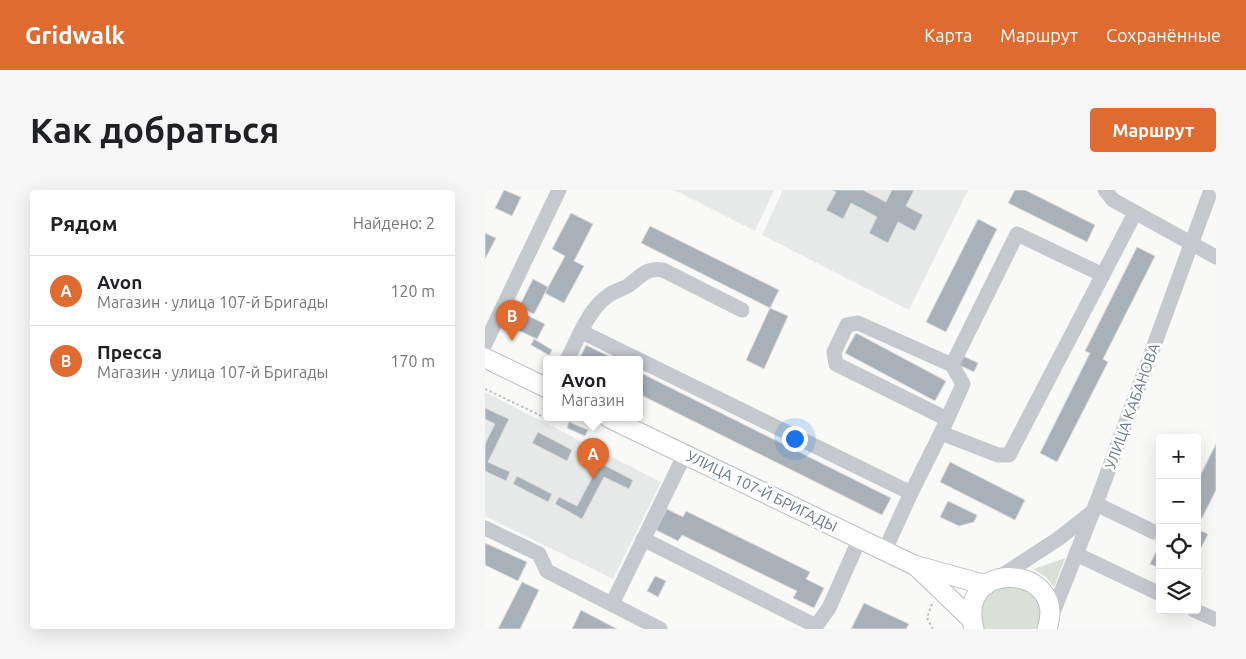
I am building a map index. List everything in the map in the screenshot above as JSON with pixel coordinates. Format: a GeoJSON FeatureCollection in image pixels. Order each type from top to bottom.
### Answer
{"type":"FeatureCollection","features":[{"type":"Feature","properties":{"kind":"main road"},"geometry":{"type":"LineString","coordinates":[[485,358],[543,386]]}},
{"type":"Feature","properties":{"kind":"main road","name":"УЛИЦА 107-Й БРИГАДЫ"},"geometry":{"type":"LineString","coordinates":[[615,421],[914,565]]}},
{"type":"Feature","properties":{"kind":"main road"},"geometry":{"type":"LineString","coordinates":[[914,565],[992,582]]}},
{"type":"Feature","properties":{"kind":"main road"},"geometry":{"type":"LineString","coordinates":[[914,565],[973,624]]}},
{"type":"Feature","properties":{"kind":"main road"},"geometry":{"type":"LineString","coordinates":[[973,624],[972,606],[977,595],[992,582],[1011,576],[1024,578],[1036,585],[1045,595],[1049,608],[1048,625]]}},
{"type":"Feature","properties":{"kind":"street"},"geometry":{"type":"LineString","coordinates":[[485,344],[559,190]]}},
{"type":"Feature","properties":{"kind":"street"},"geometry":{"type":"LineString","coordinates":[[1105,190],[1113,200],[1216,257]]}},
{"type":"Feature","properties":{"kind":"street","name":"УЛИЦА КАБАНОВА"},"geometry":{"type":"LineString","coordinates":[[1048,625],[1094,508],[1211,190]]}},
{"type":"Feature","properties":{"kind":"street"},"geometry":{"type":"LineString","coordinates":[[885,550],[911,493],[944,426],[963,384],[952,365],[858,323],[847,325],[834,352],[836,364],[944,426],[998,455],[1009,455],[1135,213]]}},
{"type":"Feature","properties":{"kind":"street"},"geometry":{"type":"LineString","coordinates":[[952,365],[1017,234],[1103,274]]}},
{"type":"Feature","properties":{"kind":"street"},"geometry":{"type":"LineString","coordinates":[[569,356],[599,303],[653,268],[663,270],[742,310]]}},
{"type":"Feature","properties":{"kind":"street"},"geometry":{"type":"LineString","coordinates":[[582,332],[631,356]]}},
{"type":"Feature","properties":{"kind":"street"},"geometry":{"type":"LineString","coordinates":[[643,362],[911,493]]}},
{"type":"Feature","properties":{"kind":"street"},"geometry":{"type":"LineString","coordinates":[[612,604],[685,454]]}},
{"type":"Feature","properties":{"kind":"street"},"geometry":{"type":"LineString","coordinates":[[992,582],[1058,540],[1094,508],[1154,532]]}},
{"type":"Feature","properties":{"kind":"street"},"geometry":{"type":"LineString","coordinates":[[485,528],[539,554],[547,571],[660,629]]}},
{"type":"Feature","properties":{"kind":"street"},"geometry":{"type":"LineString","coordinates":[[643,539],[817,628],[829,608],[860,538]]}},
{"type":"Feature","properties":{"kind":"street"},"geometry":{"type":"LineString","coordinates":[[1076,554],[1156,592]]}},
{"type":"Feature","properties":{"kind":"street"},"geometry":{"type":"LineString","coordinates":[[1201,613],[1216,620]]}},
{"type":"Feature","properties":{"kind":"path"},"geometry":{"type":"LineString","coordinates":[[485,389],[543,417]]}},
{"type":"Feature","properties":{"kind":"path"},"geometry":{"type":"LineString","coordinates":[[933,629],[927,618],[934,598]]}},
{"type":"Feature","properties":{"kind":"shaded area"},"geometry":{"type":"Polygon","coordinates":[[[674,190],[774,190],[755,231],[674,190]]]}},
{"type":"Feature","properties":{"kind":"shaded area"},"geometry":{"type":"Polygon","coordinates":[[[783,190],[968,190],[909,310],[762,235],[783,190]]]}},
{"type":"Feature","properties":{"kind":"shaded area"},"geometry":{"type":"Polygon","coordinates":[[[485,392],[661,482],[613,579],[485,516],[485,392]]]}},
{"type":"Feature","properties":{"kind":"shaded area"},"geometry":{"type":"Polygon","coordinates":[[[1065,558],[1054,587],[1047,578],[1034,569],[1065,558]]]}},
{"type":"Feature","properties":{"kind":"shaded area"},"geometry":{"type":"Polygon","coordinates":[[[1013,584],[1028,592],[1037,600],[1040,612],[1039,629],[982,629],[980,606],[993,589],[1013,584]]]}},
{"type":"Feature","properties":{"kind":"building"},"geometry":{"type":"Polygon","coordinates":[[[504,190],[521,197],[512,216],[495,208],[504,190]]]}},
{"type":"Feature","properties":{"kind":"building"},"geometry":{"type":"Polygon","coordinates":[[[832,190],[863,190],[886,202],[892,190],[914,190],[906,206],[923,215],[915,231],[898,222],[888,243],[869,233],[877,217],[851,203],[843,219],[826,210],[836,192],[832,190]]]}},
{"type":"Feature","properties":{"kind":"building"},"geometry":{"type":"Polygon","coordinates":[[[1015,190],[1025,190],[1095,225],[1087,242],[1008,203],[1015,190]]]}},
{"type":"Feature","properties":{"kind":"building"},"geometry":{"type":"Polygon","coordinates":[[[571,213],[593,224],[574,261],[584,266],[564,303],[545,293],[565,256],[552,249],[571,213]]]}},
{"type":"Feature","properties":{"kind":"building"},"geometry":{"type":"Polygon","coordinates":[[[978,219],[997,229],[946,332],[926,322],[978,219]]]}},
{"type":"Feature","properties":{"kind":"building"},"geometry":{"type":"Polygon","coordinates":[[[650,226],[779,290],[770,308],[641,243],[650,226]]]}},
{"type":"Feature","properties":{"kind":"building"},"geometry":{"type":"Polygon","coordinates":[[[485,233],[496,238],[485,259],[485,233]]]}},
{"type":"Feature","properties":{"kind":"building"},"geometry":{"type":"Polygon","coordinates":[[[1137,247],[1155,256],[1103,359],[1108,362],[1057,462],[1040,453],[1090,353],[1085,351],[1137,247]]]}},
{"type":"Feature","properties":{"kind":"building"},"geometry":{"type":"Polygon","coordinates":[[[533,279],[548,287],[534,314],[519,307],[533,279]]]}},
{"type":"Feature","properties":{"kind":"building"},"geometry":{"type":"Polygon","coordinates":[[[770,308],[788,316],[764,369],[746,360],[770,308]]]}},
{"type":"Feature","properties":{"kind":"building"},"geometry":{"type":"Polygon","coordinates":[[[514,309],[545,324],[537,339],[507,325],[514,309]]]}},
{"type":"Feature","properties":{"kind":"building"},"geometry":{"type":"Polygon","coordinates":[[[856,333],[946,381],[935,401],[845,353],[856,333]]]}},
{"type":"Feature","properties":{"kind":"building"},"geometry":{"type":"Polygon","coordinates":[[[534,339],[552,350],[549,355],[531,345],[534,339]]]}},
{"type":"Feature","properties":{"kind":"building"},"geometry":{"type":"Polygon","coordinates":[[[586,345],[608,356],[581,356],[586,345]]]}},
{"type":"Feature","properties":{"kind":"building"},"geometry":{"type":"Polygon","coordinates":[[[963,356],[978,363],[974,372],[959,365],[963,356]]]}},
{"type":"Feature","properties":{"kind":"building"},"geometry":{"type":"Polygon","coordinates":[[[643,374],[891,498],[882,515],[643,396],[643,374]]]}},
{"type":"Feature","properties":{"kind":"building"},"geometry":{"type":"Polygon","coordinates":[[[485,408],[509,419],[488,462],[510,472],[506,481],[485,471],[485,444],[495,424],[485,419],[485,408]]]}},
{"type":"Feature","properties":{"kind":"building"},"geometry":{"type":"Polygon","coordinates":[[[569,422],[588,430],[585,436],[567,428],[569,422]]]}},
{"type":"Feature","properties":{"kind":"building"},"geometry":{"type":"Polygon","coordinates":[[[538,432],[572,450],[567,461],[532,443],[538,432]]]}},
{"type":"Feature","properties":{"kind":"building"},"geometry":{"type":"Polygon","coordinates":[[[1216,444],[1216,490],[1202,518],[1201,518],[1201,474],[1216,444]]]}},
{"type":"Feature","properties":{"kind":"building"},"geometry":{"type":"Polygon","coordinates":[[[950,462],[1025,500],[1015,520],[940,482],[950,462]]]}},
{"type":"Feature","properties":{"kind":"building"},"geometry":{"type":"Polygon","coordinates":[[[600,463],[633,480],[629,489],[604,477],[582,519],[555,504],[559,497],[577,506],[600,463]]]}},
{"type":"Feature","properties":{"kind":"building"},"geometry":{"type":"Polygon","coordinates":[[[517,476],[552,494],[548,502],[513,484],[517,476]]]}},
{"type":"Feature","properties":{"kind":"building"},"geometry":{"type":"Polygon","coordinates":[[[948,501],[977,515],[974,522],[959,526],[940,517],[948,501]]]}},
{"type":"Feature","properties":{"kind":"building"},"geometry":{"type":"Polygon","coordinates":[[[667,509],[683,517],[686,511],[810,572],[806,579],[824,588],[814,608],[793,598],[797,591],[682,535],[678,541],[656,530],[667,509]]]}},
{"type":"Feature","properties":{"kind":"building"},"geometry":{"type":"Polygon","coordinates":[[[1201,531],[1208,534],[1201,548],[1201,531]]]}},
{"type":"Feature","properties":{"kind":"building"},"geometry":{"type":"Polygon","coordinates":[[[485,543],[527,562],[518,581],[485,565],[485,543]]]}},
{"type":"Feature","properties":{"kind":"building"},"geometry":{"type":"Polygon","coordinates":[[[1156,552],[1156,566],[1150,564],[1156,552]]]}},
{"type":"Feature","properties":{"kind":"building"},"geometry":{"type":"Polygon","coordinates":[[[655,576],[666,581],[658,597],[647,591],[655,576]]]}},
{"type":"Feature","properties":{"kind":"building"},"geometry":{"type":"Polygon","coordinates":[[[522,582],[539,590],[520,629],[498,629],[522,582]]]}},
{"type":"Feature","properties":{"kind":"building"},"geometry":{"type":"Polygon","coordinates":[[[864,603],[909,624],[906,629],[851,629],[864,603]]]}},
{"type":"Feature","properties":{"kind":"building"},"geometry":{"type":"Polygon","coordinates":[[[581,610],[617,629],[572,629],[581,610]]]}},
{"type":"Feature","properties":{"kind":"place","name":"Пресса"},"geometry":{"type":"Point","coordinates":[512,341]}},
{"type":"Feature","properties":{"kind":"place","name":"Avon"},"geometry":{"type":"Point","coordinates":[593,479]}}]}
